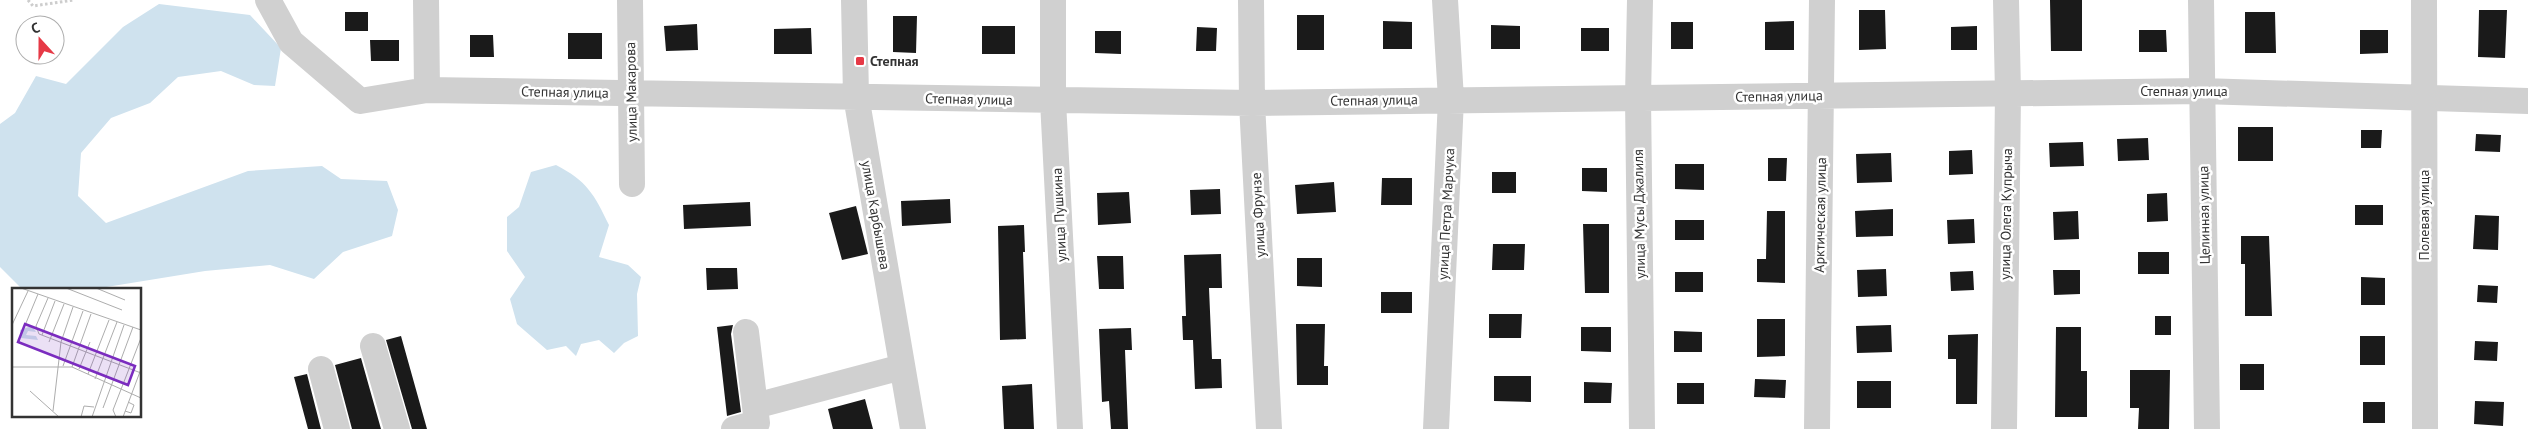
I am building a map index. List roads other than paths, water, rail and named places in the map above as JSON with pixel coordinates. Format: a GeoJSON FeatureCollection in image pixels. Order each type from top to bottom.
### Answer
{"type":"FeatureCollection","features":[{"type":"Feature","properties":{"kind":"street","name":"Степная улица"},"geometry":{"type":"LineString","coordinates":[[268,0],[291,42],[360,101],[427,90],[856,96],[1053,102],[1252,103],[2202,91],[2528,101]]}},
{"type":"Feature","properties":{"kind":"street"},"geometry":{"type":"LineString","coordinates":[[426,0],[427,90]]}},
{"type":"Feature","properties":{"kind":"street","name":"улица Макарова"},"geometry":{"type":"LineString","coordinates":[[630,0],[632,184]]}},
{"type":"Feature","properties":{"kind":"street","name":"улица Карбышева"},"geometry":{"type":"LineString","coordinates":[[854,0],[856,96],[913,429]]}},
{"type":"Feature","properties":{"kind":"street","name":"улица Пушкина"},"geometry":{"type":"LineString","coordinates":[[1053,0],[1053,102],[1070,429]]}},
{"type":"Feature","properties":{"kind":"street","name":"улица Фрунзе"},"geometry":{"type":"LineString","coordinates":[[1251,0],[1252,103],[1269,429]]}},
{"type":"Feature","properties":{"kind":"street","name":"улица Петра Марчука"},"geometry":{"type":"LineString","coordinates":[[1436,429],[1451,99],[1445,0]]}},
{"type":"Feature","properties":{"kind":"street","name":"улица Мусы Джалиля"},"geometry":{"type":"LineString","coordinates":[[1640,0],[1638,97],[1642,429]]}},
{"type":"Feature","properties":{"kind":"street","name":"Арктическая улица"},"geometry":{"type":"LineString","coordinates":[[1817,429],[1822,0]]}},
{"type":"Feature","properties":{"kind":"street","name":"улица Олега Купрыча"},"geometry":{"type":"LineString","coordinates":[[2004,429],[2008,93],[2006,0]]}},
{"type":"Feature","properties":{"kind":"street","name":"Целинная улица"},"geometry":{"type":"LineString","coordinates":[[2201,0],[2207,429]]}},
{"type":"Feature","properties":{"kind":"street","name":"Полевая улица"},"geometry":{"type":"LineString","coordinates":[[2424,0],[2424,429]]}},
{"type":"Feature","properties":{"kind":"street"},"geometry":{"type":"LineString","coordinates":[[734,429],[757,423],[746,332]]}},
{"type":"Feature","properties":{"kind":"street"},"geometry":{"type":"LineString","coordinates":[[373,346],[397,429]]}},
{"type":"Feature","properties":{"kind":"street"},"geometry":{"type":"LineString","coordinates":[[755,406],[902,368]]}},
{"type":"Feature","properties":{"kind":"street"},"geometry":{"type":"LineString","coordinates":[[321,369],[337,429]]}},
{"type":"Feature","properties":{"kind":"water"},"geometry":{"type":"Polygon","coordinates":[[[159,4],[250,15],[281,48],[275,86],[254,85],[221,71],[178,77],[150,103],[111,118],[81,153],[78,196],[106,223],[248,171],[322,166],[341,179],[387,181],[398,210],[392,236],[343,252],[314,279],[270,265],[205,271],[100,288],[21,288],[0,267],[0,124],[15,113],[36,76],[66,84],[123,27],[159,4]]]}},
{"type":"Feature","properties":{"kind":"water"},"geometry":{"type":"Polygon","coordinates":[[[556,165],[575,177],[588,189],[609,225],[599,257],[628,265],[641,277],[637,294],[638,336],[624,343],[614,353],[599,340],[581,344],[576,356],[566,346],[547,350],[517,324],[510,299],[525,277],[507,251],[507,217],[519,207],[531,172],[556,165]]]}},
{"type":"Feature","properties":{"kind":"place","name":"Степная"},"geometry":{"type":"Point","coordinates":[860,61]}}]}
